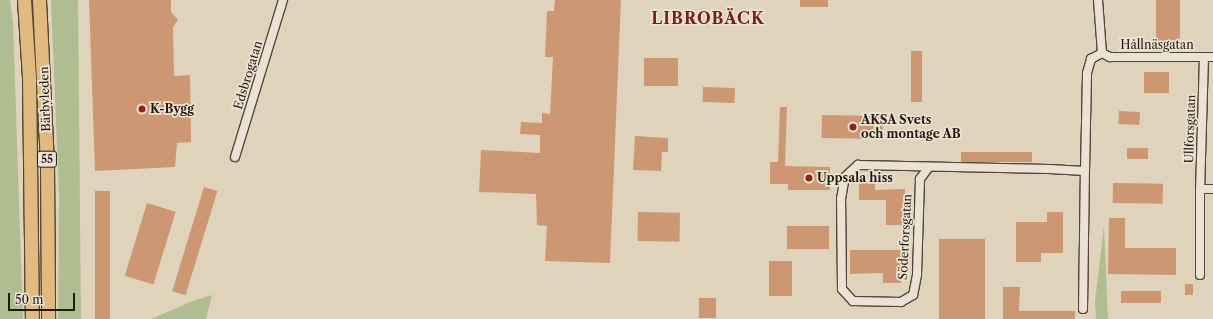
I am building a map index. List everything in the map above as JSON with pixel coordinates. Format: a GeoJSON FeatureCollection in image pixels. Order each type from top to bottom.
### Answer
{"type":"FeatureCollection","features":[{"type":"Feature","properties":{"kind":"main road","name":"Bärbyleden"},"geometry":{"type":"LineString","coordinates":[[24,0],[30,78],[32,319]]}},
{"type":"Feature","properties":{"kind":"main road","name":"Bärbyleden"},"geometry":{"type":"LineString","coordinates":[[39,0],[47,155],[48,319]]}},
{"type":"Feature","properties":{"kind":"street","name":"Edsbrogatan"},"geometry":{"type":"LineString","coordinates":[[235,157],[283,0]]}},
{"type":"Feature","properties":{"kind":"street"},"geometry":{"type":"LineString","coordinates":[[1083,309],[1086,73],[1091,59],[1102,54],[1098,0]]}},
{"type":"Feature","properties":{"kind":"street","name":"Hållnäsgatan"},"geometry":{"type":"LineString","coordinates":[[1102,54],[1110,57],[1209,57]]}},
{"type":"Feature","properties":{"kind":"street","name":"Ullforsgatan"},"geometry":{"type":"LineString","coordinates":[[1200,275],[1200,189],[1209,57]]}},
{"type":"Feature","properties":{"kind":"street","name":"Söderforsgatan"},"geometry":{"type":"LineString","coordinates":[[929,167],[920,179],[917,275],[913,295],[901,302],[853,301],[842,289],[841,199],[845,177],[858,165],[1085,171]]}},
{"type":"Feature","properties":{"kind":"street"},"geometry":{"type":"LineString","coordinates":[[1200,189],[1213,189]]}},
{"type":"Feature","properties":{"kind":"green space"},"geometry":{"type":"Polygon","coordinates":[[[0,0],[10,0],[13,23],[23,319],[0,319],[0,0]]]}},
{"type":"Feature","properties":{"kind":"green space"},"geometry":{"type":"Polygon","coordinates":[[[51,0],[78,0],[81,319],[58,319],[59,194],[51,0]]]}},
{"type":"Feature","properties":{"kind":"green space"},"geometry":{"type":"Polygon","coordinates":[[[1104,226],[1108,319],[1096,319],[1095,301],[1104,226]]]}},
{"type":"Feature","properties":{"kind":"green space"},"geometry":{"type":"Polygon","coordinates":[[[212,295],[206,319],[151,319],[193,301],[212,295]]]}},
{"type":"Feature","properties":{"kind":"building","name":"K-Bygg"},"geometry":{"type":"Polygon","coordinates":[[[89,0],[171,0],[171,12],[178,20],[173,27],[174,76],[190,75],[191,142],[177,143],[175,167],[95,171],[89,0]]]}},
{"type":"Feature","properties":{"kind":"building"},"geometry":{"type":"Polygon","coordinates":[[[555,0],[621,0],[610,263],[545,261],[547,226],[537,225],[536,194],[479,192],[481,150],[540,153],[540,135],[520,134],[521,122],[542,123],[542,113],[550,114],[553,57],[545,57],[547,11],[554,11],[555,0]]]}},
{"type":"Feature","properties":{"kind":"building"},"geometry":{"type":"Polygon","coordinates":[[[800,0],[828,0],[828,7],[800,7],[800,0]]]}},
{"type":"Feature","properties":{"kind":"building"},"geometry":{"type":"Polygon","coordinates":[[[1156,0],[1180,0],[1180,44],[1156,44],[1156,0]]]}},
{"type":"Feature","properties":{"kind":"building"},"geometry":{"type":"Polygon","coordinates":[[[911,51],[922,51],[922,102],[911,102],[911,51]]]}},
{"type":"Feature","properties":{"kind":"building"},"geometry":{"type":"Polygon","coordinates":[[[644,58],[678,58],[678,86],[644,86],[644,58]]]}},
{"type":"Feature","properties":{"kind":"building"},"geometry":{"type":"Polygon","coordinates":[[[1144,72],[1169,72],[1169,93],[1144,93],[1144,72]]]}},
{"type":"Feature","properties":{"kind":"building"},"geometry":{"type":"Polygon","coordinates":[[[703,87],[735,88],[734,103],[702,102],[703,87]]]}},
{"type":"Feature","properties":{"kind":"building"},"geometry":{"type":"Polygon","coordinates":[[[780,107],[787,107],[785,166],[830,167],[830,190],[788,190],[788,184],[770,184],[770,162],[778,162],[780,107]]]}},
{"type":"Feature","properties":{"kind":"building"},"geometry":{"type":"Polygon","coordinates":[[[1119,111],[1140,112],[1139,125],[1118,124],[1119,111]]]}},
{"type":"Feature","properties":{"kind":"building","name":"AKSA Svets och montage AB"},"geometry":{"type":"Polygon","coordinates":[[[822,115],[883,116],[883,139],[822,138],[822,115]]]}},
{"type":"Feature","properties":{"kind":"building"},"geometry":{"type":"Polygon","coordinates":[[[635,136],[668,138],[668,152],[662,152],[661,171],[633,170],[635,136]]]}},
{"type":"Feature","properties":{"kind":"building"},"geometry":{"type":"Polygon","coordinates":[[[1127,148],[1148,148],[1148,159],[1127,159],[1127,148]]]}},
{"type":"Feature","properties":{"kind":"building"},"geometry":{"type":"Polygon","coordinates":[[[961,152],[1032,152],[1032,162],[961,162],[961,152]]]}},
{"type":"Feature","properties":{"kind":"building"},"geometry":{"type":"Polygon","coordinates":[[[859,183],[875,183],[875,190],[905,189],[904,225],[886,225],[886,200],[859,200],[859,183]]]}},
{"type":"Feature","properties":{"kind":"building"},"geometry":{"type":"Polygon","coordinates":[[[1113,183],[1163,184],[1163,204],[1113,203],[1113,183]]]}},
{"type":"Feature","properties":{"kind":"building"},"geometry":{"type":"Polygon","coordinates":[[[204,187],[217,191],[186,295],[172,291],[204,187]]]}},
{"type":"Feature","properties":{"kind":"building"},"geometry":{"type":"Polygon","coordinates":[[[95,191],[110,191],[110,319],[95,319],[95,191]]]}},
{"type":"Feature","properties":{"kind":"building"},"geometry":{"type":"Polygon","coordinates":[[[147,203],[176,212],[153,284],[125,276],[147,203]]]}},
{"type":"Feature","properties":{"kind":"building"},"geometry":{"type":"Polygon","coordinates":[[[638,212],[680,213],[679,242],[637,241],[638,212]]]}},
{"type":"Feature","properties":{"kind":"building"},"geometry":{"type":"Polygon","coordinates":[[[1047,212],[1063,212],[1063,253],[1041,253],[1041,262],[1016,262],[1016,222],[1047,222],[1047,212]]]}},
{"type":"Feature","properties":{"kind":"building"},"geometry":{"type":"Polygon","coordinates":[[[1109,218],[1125,218],[1125,248],[1176,248],[1176,275],[1108,274],[1109,218]]]}},
{"type":"Feature","properties":{"kind":"building"},"geometry":{"type":"Polygon","coordinates":[[[787,226],[829,226],[829,249],[787,249],[787,226]]]}},
{"type":"Feature","properties":{"kind":"building"},"geometry":{"type":"Polygon","coordinates":[[[939,239],[985,239],[985,319],[939,319],[939,239]]]}},
{"type":"Feature","properties":{"kind":"building"},"geometry":{"type":"Polygon","coordinates":[[[850,250],[901,250],[901,283],[883,283],[883,273],[850,274],[850,250]]]}},
{"type":"Feature","properties":{"kind":"building"},"geometry":{"type":"Polygon","coordinates":[[[769,261],[792,261],[792,296],[769,296],[769,261]]]}},
{"type":"Feature","properties":{"kind":"building"},"geometry":{"type":"Polygon","coordinates":[[[1185,284],[1193,284],[1193,295],[1185,295],[1185,284]]]}},
{"type":"Feature","properties":{"kind":"building"},"geometry":{"type":"Polygon","coordinates":[[[1003,287],[1020,287],[1019,311],[1075,311],[1075,319],[1003,319],[1003,287]]]}},
{"type":"Feature","properties":{"kind":"building"},"geometry":{"type":"Polygon","coordinates":[[[1121,291],[1161,291],[1161,303],[1121,303],[1121,291]]]}},
{"type":"Feature","properties":{"kind":"building"},"geometry":{"type":"Polygon","coordinates":[[[699,298],[716,298],[716,318],[699,318],[699,298]]]}},
{"type":"Feature","properties":{"kind":"place","name":"K-Bygg"},"geometry":{"type":"Point","coordinates":[142,109]}},
{"type":"Feature","properties":{"kind":"place","name":"AKSA Svets och montage AB"},"geometry":{"type":"Point","coordinates":[853,127]}},
{"type":"Feature","properties":{"kind":"place","name":"Uppsala hiss"},"geometry":{"type":"Point","coordinates":[809,178]}},
{"type":"Feature","properties":{"kind":"district","name":"LIBROBÄCK"},"geometry":{"type":"Point","coordinates":[708,18]}}]}
